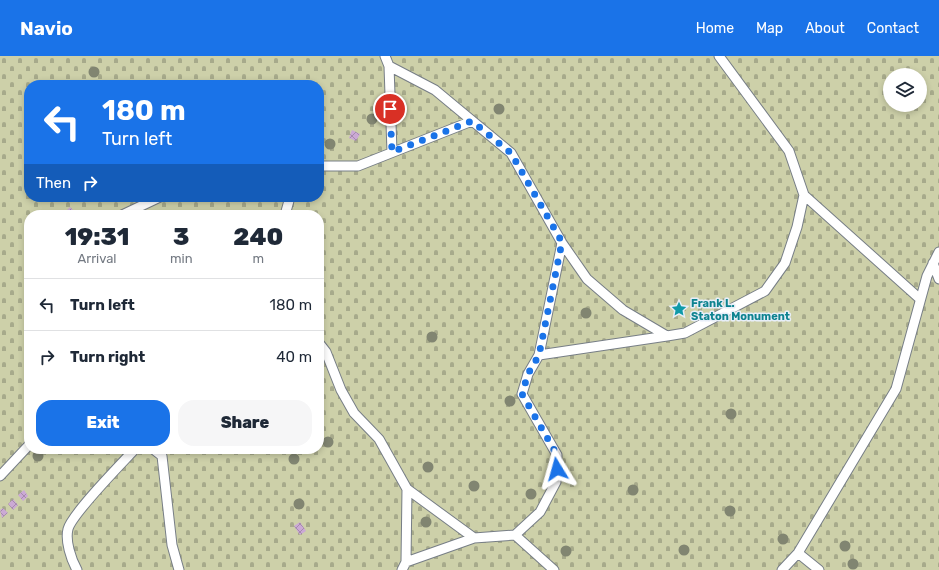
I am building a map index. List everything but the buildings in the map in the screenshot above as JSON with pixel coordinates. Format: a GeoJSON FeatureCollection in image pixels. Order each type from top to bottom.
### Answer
{"type":"FeatureCollection","features":[{"type":"Feature","properties":{"kind":"lane"},"geometry":{"type":"LineString","coordinates":[[385,56],[389,66],[392,152]]}},
{"type":"Feature","properties":{"kind":"lane"},"geometry":{"type":"LineString","coordinates":[[539,355],[685,333],[765,291],[785,263],[797,227],[804,195],[790,151],[719,56]]}},
{"type":"Feature","properties":{"kind":"lane"},"geometry":{"type":"LineString","coordinates":[[389,66],[435,90],[511,153],[562,242],[587,279],[623,310],[667,336]]}},
{"type":"Feature","properties":{"kind":"lane"},"geometry":{"type":"LineString","coordinates":[[324,166],[358,166],[472,121]]}},
{"type":"Feature","properties":{"kind":"lane"},"geometry":{"type":"LineString","coordinates":[[804,195],[920,299]]}},
{"type":"Feature","properties":{"kind":"lane"},"geometry":{"type":"LineString","coordinates":[[133,210],[149,202]]}},
{"type":"Feature","properties":{"kind":"lane"},"geometry":{"type":"LineString","coordinates":[[407,488],[404,566],[474,538],[515,535],[540,512],[556,482],[557,455],[522,394],[528,374],[539,355],[562,242]]}},
{"type":"Feature","properties":{"kind":"lane"},"geometry":{"type":"LineString","coordinates":[[782,570],[798,553],[896,389],[927,276],[939,252]]}},
{"type":"Feature","properties":{"kind":"lane"},"geometry":{"type":"LineString","coordinates":[[933,263],[939,279]]}},
{"type":"Feature","properties":{"kind":"lane"},"geometry":{"type":"LineString","coordinates":[[324,349],[341,390],[354,413],[379,439],[407,488],[474,538]]}},
{"type":"Feature","properties":{"kind":"lane"},"geometry":{"type":"LineString","coordinates":[[0,476],[24,450]]}},
{"type":"Feature","properties":{"kind":"lane"},"geometry":{"type":"LineString","coordinates":[[77,570],[68,542],[68,528],[79,512],[131,454]]}},
{"type":"Feature","properties":{"kind":"lane"},"geometry":{"type":"LineString","coordinates":[[159,454],[162,456],[172,545],[179,570]]}},
{"type":"Feature","properties":{"kind":"lane"},"geometry":{"type":"LineString","coordinates":[[515,535],[554,570]]}},
{"type":"Feature","properties":{"kind":"lane"},"geometry":{"type":"LineString","coordinates":[[798,553],[819,570]]}},
{"type":"Feature","properties":{"kind":"green space"},"geometry":{"type":"Polygon","coordinates":[[[0,56],[939,56],[939,570],[0,570],[0,56]]]}},
{"type":"Feature","properties":{"kind":"place","name":"Frank L. Staton Monument"},"geometry":{"type":"Point","coordinates":[679,309]}},
{"type":"Feature","properties":{"kind":"route"},"geometry":{"type":"LineString","coordinates":[[390,109],[392,152],[472,121],[511,153],[562,242],[539,355],[528,374],[522,394],[557,455],[557,469]]}}]}
